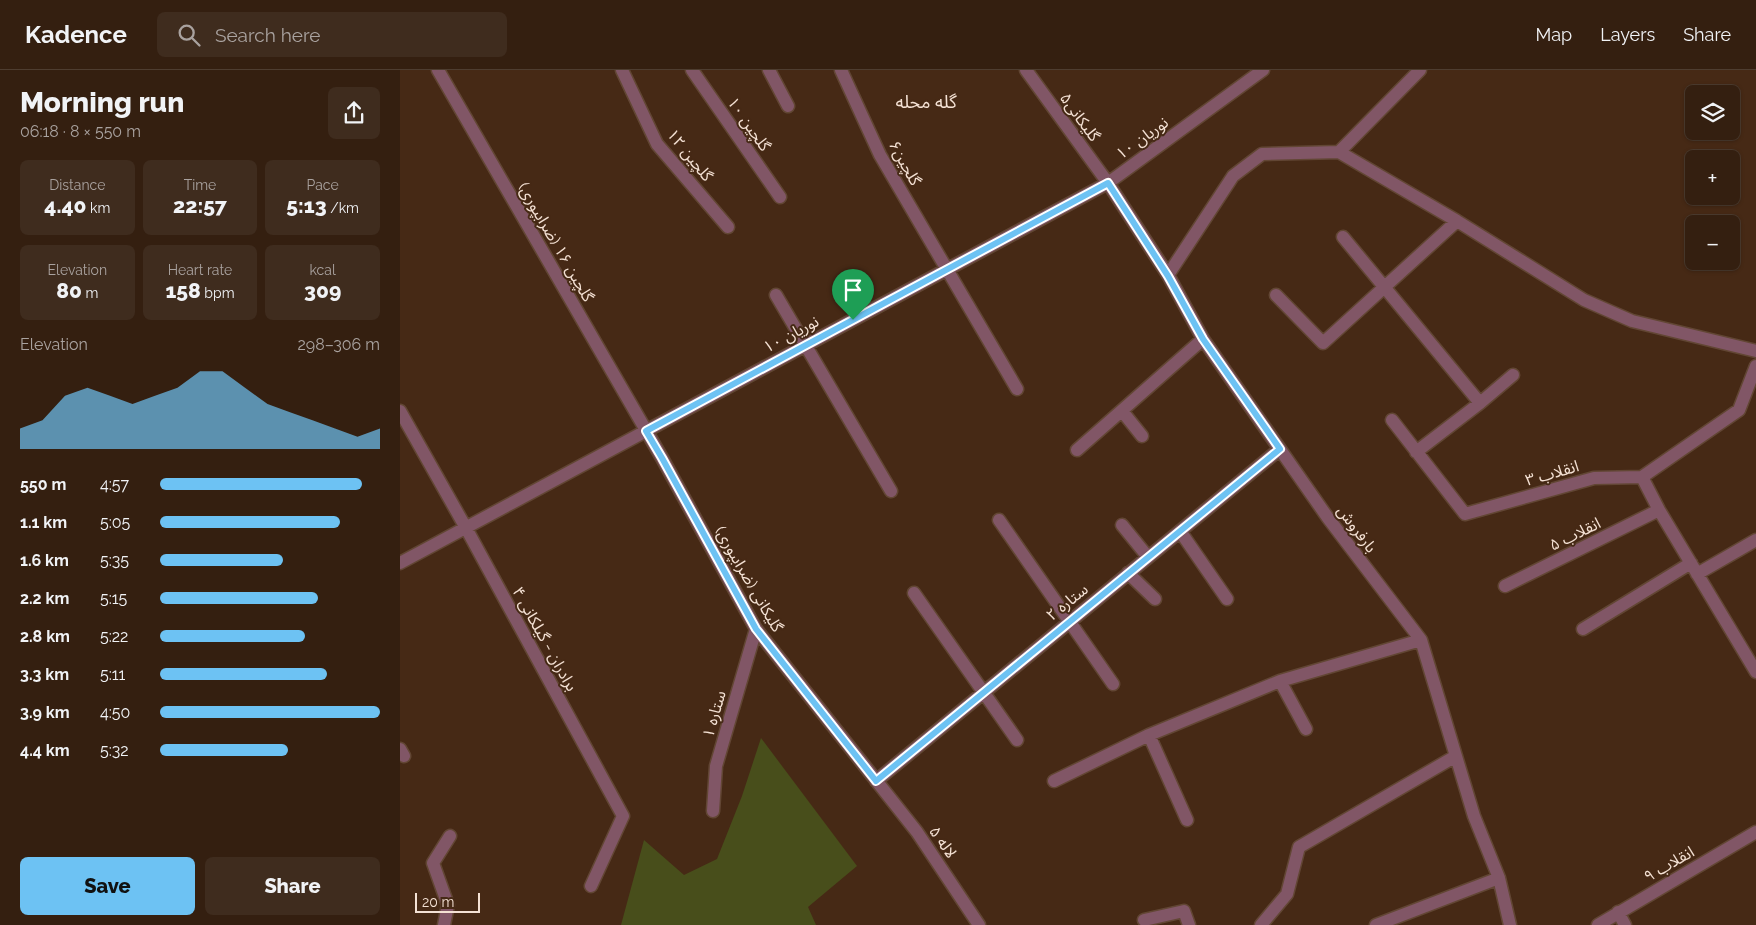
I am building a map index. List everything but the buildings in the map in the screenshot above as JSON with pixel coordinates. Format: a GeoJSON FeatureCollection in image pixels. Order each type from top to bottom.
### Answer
{"type":"FeatureCollection","features":[{"type":"Feature","properties":{"kind":"street","name":"گلچین ۱۶ (ضرابپوری)"},"geometry":{"type":"LineString","coordinates":[[438,70],[646,431]]}},
{"type":"Feature","properties":{"kind":"street","name":"گلچین ۱۲"},"geometry":{"type":"LineString","coordinates":[[622,70],[657,144],[728,228]]}},
{"type":"Feature","properties":{"kind":"street","name":"گلچین ۱۰"},"geometry":{"type":"LineString","coordinates":[[692,70],[780,198]]}},
{"type":"Feature","properties":{"kind":"street"},"geometry":{"type":"LineString","coordinates":[[769,70],[788,106]]}},
{"type":"Feature","properties":{"kind":"street","name":"گلچین۶"},"geometry":{"type":"LineString","coordinates":[[841,70],[880,155],[1017,389]]}},
{"type":"Feature","properties":{"kind":"street","name":"گلیکانی۵"},"geometry":{"type":"LineString","coordinates":[[1026,70],[1108,183]]}},
{"type":"Feature","properties":{"kind":"street","name":"نوریان ۱۰"},"geometry":{"type":"LineString","coordinates":[[400,563],[1108,183],[1263,70]]}},
{"type":"Feature","properties":{"kind":"street"},"geometry":{"type":"LineString","coordinates":[[1338,152],[1420,70]]}},
{"type":"Feature","properties":{"kind":"street"},"geometry":{"type":"LineString","coordinates":[[1168,276],[1233,176],[1262,154],[1338,152],[1457,221],[1584,300],[1632,321],[1756,351]]}},
{"type":"Feature","properties":{"kind":"street","name":"بارفروش"},"geometry":{"type":"LineString","coordinates":[[1108,183],[1168,276],[1203,339],[1328,518],[1422,640],[1474,816],[1499,878],[1510,925]]}},
{"type":"Feature","properties":{"kind":"street"},"geometry":{"type":"LineString","coordinates":[[1276,295],[1324,342],[1457,221]]}},
{"type":"Feature","properties":{"kind":"street"},"geometry":{"type":"LineString","coordinates":[[1343,237],[1480,403]]}},
{"type":"Feature","properties":{"kind":"street"},"geometry":{"type":"LineString","coordinates":[[776,296],[891,490]]}},
{"type":"Feature","properties":{"kind":"street"},"geometry":{"type":"LineString","coordinates":[[1077,450],[1203,339]]}},
{"type":"Feature","properties":{"kind":"street"},"geometry":{"type":"LineString","coordinates":[[1755,667],[1659,510],[1642,477],[1739,410],[1756,366]]}},
{"type":"Feature","properties":{"kind":"street"},"geometry":{"type":"LineString","coordinates":[[1392,420],[1416,452],[1513,375]]}},
{"type":"Feature","properties":{"kind":"street","name":"برادران - گیلکانی ۴"},"geometry":{"type":"LineString","coordinates":[[400,411],[623,816],[591,886]]}},
{"type":"Feature","properties":{"kind":"street"},"geometry":{"type":"LineString","coordinates":[[1122,411],[1142,436]]}},
{"type":"Feature","properties":{"kind":"street","name":"گلیکانی (ضرابپوری)"},"geometry":{"type":"LineString","coordinates":[[646,431],[756,629],[876,781]]}},
{"type":"Feature","properties":{"kind":"street","name":"ستاره ۲"},"geometry":{"type":"LineString","coordinates":[[876,781],[1280,449]]}},
{"type":"Feature","properties":{"kind":"street","name":"انقلاب ۳"},"geometry":{"type":"LineString","coordinates":[[1416,452],[1465,514],[1594,478],[1642,477]]}},
{"type":"Feature","properties":{"kind":"street","name":"انقلاب ۵"},"geometry":{"type":"LineString","coordinates":[[1505,586],[1659,510]]}},
{"type":"Feature","properties":{"kind":"street"},"geometry":{"type":"LineString","coordinates":[[999,520],[1113,684]]}},
{"type":"Feature","properties":{"kind":"street"},"geometry":{"type":"LineString","coordinates":[[1122,525],[1148,557]]}},
{"type":"Feature","properties":{"kind":"street"},"geometry":{"type":"LineString","coordinates":[[1180,531],[1227,600]]}},
{"type":"Feature","properties":{"kind":"street"},"geometry":{"type":"LineString","coordinates":[[1583,629],[1694,568],[1756,540]]}},
{"type":"Feature","properties":{"kind":"street"},"geometry":{"type":"LineString","coordinates":[[1128,573],[1155,599]]}},
{"type":"Feature","properties":{"kind":"street"},"geometry":{"type":"LineString","coordinates":[[914,593],[1017,740]]}},
{"type":"Feature","properties":{"kind":"street","name":"ستاره ۱"},"geometry":{"type":"LineString","coordinates":[[712,811],[716,766],[756,629]]}},
{"type":"Feature","properties":{"kind":"street"},"geometry":{"type":"LineString","coordinates":[[1054,781],[1149,735],[1280,681],[1422,640]]}},
{"type":"Feature","properties":{"kind":"street"},"geometry":{"type":"LineString","coordinates":[[1280,681],[1306,729]]}},
{"type":"Feature","properties":{"kind":"street"},"geometry":{"type":"LineString","coordinates":[[1149,735],[1187,820]]}},
{"type":"Feature","properties":{"kind":"street"},"geometry":{"type":"LineString","coordinates":[[1261,925],[1287,894],[1299,847],[1456,756]]}},
{"type":"Feature","properties":{"kind":"street","name":"لاله ۵"},"geometry":{"type":"LineString","coordinates":[[876,781],[917,832],[979,925]]}},
{"type":"Feature","properties":{"kind":"street","name":"انقلاب ۹"},"geometry":{"type":"LineString","coordinates":[[1598,925],[1756,832]]}},
{"type":"Feature","properties":{"kind":"street"},"geometry":{"type":"LineString","coordinates":[[444,925],[448,905],[433,863],[450,836]]}},
{"type":"Feature","properties":{"kind":"street"},"geometry":{"type":"LineString","coordinates":[[1376,925],[1499,878]]}},
{"type":"Feature","properties":{"kind":"street"},"geometry":{"type":"LineString","coordinates":[[1144,920],[1184,911],[1189,925]]}},
{"type":"Feature","properties":{"kind":"street"},"geometry":{"type":"LineString","coordinates":[[1618,912],[1624,925]]}},
{"type":"Feature","properties":{"kind":"green space"},"geometry":{"type":"Polygon","coordinates":[[[761,738],[857,866],[808,907],[816,925],[621,925],[644,840],[684,875],[717,859],[742,796],[761,738]]]}},
{"type":"Feature","properties":{"kind":"district","name":"گله محله"},"geometry":{"type":"Point","coordinates":[926,101]}},
{"type":"Feature","properties":{"kind":"route"},"geometry":{"type":"LineString","coordinates":[[1108,183],[1168,276],[1203,339],[1280,449],[876,781],[756,629],[646,431],[853,320],[1108,183]]}}]}
